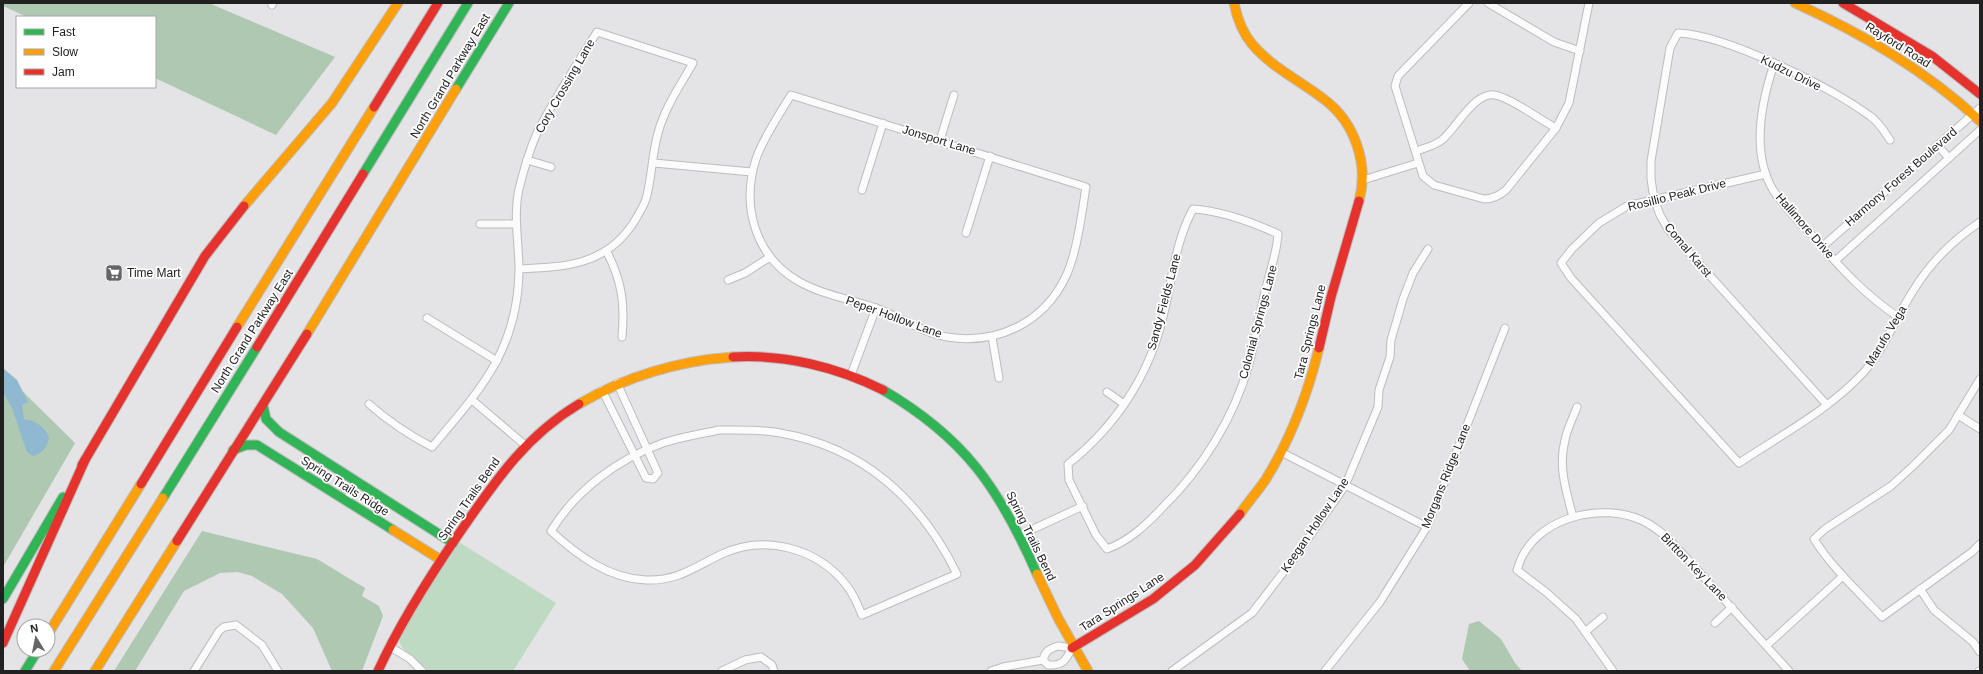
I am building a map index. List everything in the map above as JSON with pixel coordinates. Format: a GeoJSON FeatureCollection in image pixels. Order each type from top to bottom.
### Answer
{"type":"FeatureCollection","features":[{"type":"Feature","properties":{"kind":"main road"},"geometry":{"type":"LineString","coordinates":[[3,599],[205,256],[244,206],[291,154],[332,103],[398,3]]}},
{"type":"Feature","properties":{"kind":"main road","name":"North Grand Parkway East"},"geometry":{"type":"LineString","coordinates":[[56,621],[438,3]]}},
{"type":"Feature","properties":{"kind":"main road","name":"North Grand Parkway East"},"geometry":{"type":"LineString","coordinates":[[54,671],[242,371],[468,3]]}},
{"type":"Feature","properties":{"kind":"main road","name":"North Grand Parkway East"},"geometry":{"type":"LineString","coordinates":[[95,671],[262,405],[508,3]]}},
{"type":"Feature","properties":{"kind":"main road","name":"Tara Springs Lane"},"geometry":{"type":"LineString","coordinates":[[1072,648],[1153,599],[1195,566],[1248,505],[1281,452],[1312,377],[1331,297],[1360,196],[1363,180],[1360,150],[1346,124],[1328,102],[1281,71],[1259,54],[1241,28],[1234,3]]}},
{"type":"Feature","properties":{"kind":"main road","name":"Rayford Road"},"geometry":{"type":"LineString","coordinates":[[1795,3],[1873,41],[1924,74],[1976,111],[1980,121]]}},
{"type":"Feature","properties":{"kind":"main road","name":"Rayford Road"},"geometry":{"type":"LineString","coordinates":[[1843,3],[1932,55],[1965,80],[1980,94]]}},
{"type":"Feature","properties":{"kind":"main road","name":"Spring Trails Bend"},"geometry":{"type":"LineString","coordinates":[[378,671],[405,616],[497,477],[525,445],[551,423],[602,390],[648,371],[701,358],[753,355],[800,362],[851,375],[885,392],[931,421],[974,464],[995,491],[1020,535],[1072,648],[1088,671]]}},
{"type":"Feature","properties":{"kind":"main road","name":"Spring Trails Ridge"},"geometry":{"type":"LineString","coordinates":[[262,405],[266,419],[270,425],[453,542]]}},
{"type":"Feature","properties":{"kind":"main road","name":"Spring Trails Ridge"},"geometry":{"type":"LineString","coordinates":[[233,450],[246,444],[257,445],[441,560]]}},
{"type":"Feature","properties":{"kind":"main road"},"geometry":{"type":"LineString","coordinates":[[3,643],[85,460]]}},
{"type":"Feature","properties":{"kind":"main road"},"geometry":{"type":"LineString","coordinates":[[25,671],[33,658]]}},
{"type":"Feature","properties":{"kind":"street"},"geometry":{"type":"LineString","coordinates":[[1469,3],[1398,76],[1396,82],[1397,92],[1423,176],[1434,185],[1478,198],[1491,199],[1500,195],[1506,190],[1556,128],[1569,103],[1589,3]]}},
{"type":"Feature","properties":{"kind":"street"},"geometry":{"type":"LineString","coordinates":[[1488,3],[1554,42],[1580,51]]}},
{"type":"Feature","properties":{"kind":"street","name":"Cory Crossing Lane"},"geometry":{"type":"LineString","coordinates":[[370,404],[382,416],[412,437],[432,447],[472,400],[486,380],[497,361],[513,323],[519,269],[516,224],[519,191],[527,160],[539,130],[597,32],[693,63],[669,104],[658,134],[654,164]]}},
{"type":"Feature","properties":{"kind":"street","name":"Kudzu Drive"},"geometry":{"type":"LineString","coordinates":[[1678,33],[1695,34],[1774,64],[1806,79],[1871,116],[1880,125],[1890,140]]}},
{"type":"Feature","properties":{"kind":"street","name":"Comal Karst"},"geometry":{"type":"LineString","coordinates":[[1678,33],[1670,48],[1651,161],[1651,179],[1654,199],[1668,229],[1828,404]]}},
{"type":"Feature","properties":{"kind":"street","name":"Hallimore Drive"},"geometry":{"type":"LineString","coordinates":[[1774,64],[1768,81],[1760,140],[1761,158],[1766,174],[1783,204],[1822,247],[1874,301],[1898,317]]}},
{"type":"Feature","properties":{"kind":"street","name":"Jonsport Lane"},"geometry":{"type":"LineString","coordinates":[[791,95],[940,140],[1086,187]]}},
{"type":"Feature","properties":{"kind":"street","name":"Peper Hollow Lane"},"geometry":{"type":"LineString","coordinates":[[791,95],[756,158],[752,172],[749,195],[750,211],[754,228],[770,257],[783,271],[813,288],[876,308],[930,332],[968,339],[992,337],[1018,327],[1039,313],[1057,293],[1067,275],[1074,252],[1086,187]]}},
{"type":"Feature","properties":{"kind":"street"},"geometry":{"type":"LineString","coordinates":[[940,140],[954,95]]}},
{"type":"Feature","properties":{"kind":"street"},"geometry":{"type":"LineString","coordinates":[[1416,151],[1432,146],[1442,140],[1475,103],[1484,96],[1498,95],[1556,128]]}},
{"type":"Feature","properties":{"kind":"street","name":"Harmony Forest Boulevard"},"geometry":{"type":"LineString","coordinates":[[1822,247],[1976,111]]}},
{"type":"Feature","properties":{"kind":"street"},"geometry":{"type":"LineString","coordinates":[[862,190],[882,123]]}},
{"type":"Feature","properties":{"kind":"street","name":"Harmony Forest Boulevard"},"geometry":{"type":"LineString","coordinates":[[1835,261],[1980,130]]}},
{"type":"Feature","properties":{"kind":"street"},"geometry":{"type":"LineString","coordinates":[[1937,145],[1949,158]]}},
{"type":"Feature","properties":{"kind":"street"},"geometry":{"type":"LineString","coordinates":[[966,233],[990,156]]}},
{"type":"Feature","properties":{"kind":"street"},"geometry":{"type":"LineString","coordinates":[[527,160],[551,167]]}},
{"type":"Feature","properties":{"kind":"street"},"geometry":{"type":"LineString","coordinates":[[1363,180],[1418,163]]}},
{"type":"Feature","properties":{"kind":"street"},"geometry":{"type":"LineString","coordinates":[[519,269],[559,268],[585,262],[607,252],[626,233],[638,216],[646,200],[654,164],[752,172]]}},
{"type":"Feature","properties":{"kind":"street","name":"Rosillio Peak Drive"},"geometry":{"type":"LineString","coordinates":[[1739,463],[1572,278],[1561,263],[1572,249],[1600,223],[1613,213],[1627,206],[1766,174]]}},
{"type":"Feature","properties":{"kind":"street","name":"Sandy Fields Lane"},"geometry":{"type":"LineString","coordinates":[[1083,506],[1070,480],[1068,464],[1095,441],[1111,423],[1144,370],[1154,348],[1163,317],[1173,266],[1186,222],[1193,209],[1208,210],[1264,227],[1278,234]]}},
{"type":"Feature","properties":{"kind":"street","name":"Marufo Vega"},"geometry":{"type":"LineString","coordinates":[[1739,463],[1828,404],[1846,390],[1865,371],[1886,339],[1913,290],[1942,252],[1962,234],[1980,222]]}},
{"type":"Feature","properties":{"kind":"street"},"geometry":{"type":"LineString","coordinates":[[480,224],[516,224]]}},
{"type":"Feature","properties":{"kind":"street","name":"Colonial Springs Lane"},"geometry":{"type":"LineString","coordinates":[[1083,506],[1096,535],[1107,549],[1123,544],[1180,490],[1204,458],[1224,425],[1236,399],[1248,365],[1267,284],[1277,249],[1278,234]]}},
{"type":"Feature","properties":{"kind":"street","name":"Keegan Hollow Lane"},"geometry":{"type":"LineString","coordinates":[[1172,671],[1252,612],[1292,561],[1345,486],[1378,407],[1379,390],[1390,357],[1391,340],[1403,298],[1413,273],[1428,249]]}},
{"type":"Feature","properties":{"kind":"street"},"geometry":{"type":"LineString","coordinates":[[607,252],[617,272],[623,294],[624,313],[622,337]]}},
{"type":"Feature","properties":{"kind":"street"},"geometry":{"type":"LineString","coordinates":[[728,280],[745,273],[770,257]]}},
{"type":"Feature","properties":{"kind":"street"},"geometry":{"type":"LineString","coordinates":[[851,375],[876,308]]}},
{"type":"Feature","properties":{"kind":"street"},"geometry":{"type":"LineString","coordinates":[[427,318],[497,361]]}},
{"type":"Feature","properties":{"kind":"street","name":"Morgans Ridge Lane"},"geometry":{"type":"LineString","coordinates":[[1325,671],[1380,602],[1427,527],[1505,328]]}},
{"type":"Feature","properties":{"kind":"street"},"geometry":{"type":"LineString","coordinates":[[992,337],[999,378]]}},
{"type":"Feature","properties":{"kind":"street"},"geometry":{"type":"LineString","coordinates":[[1980,379],[1958,415],[1939,441],[1891,486],[1825,529],[1814,539],[1821,551],[1843,576],[1882,616],[1972,552],[1980,544]]}},
{"type":"Feature","properties":{"kind":"street"},"geometry":{"type":"LineString","coordinates":[[602,390],[646,478],[653,479],[658,473],[617,383]]}},
{"type":"Feature","properties":{"kind":"street"},"geometry":{"type":"LineString","coordinates":[[1107,392],[1124,404]]}},
{"type":"Feature","properties":{"kind":"street"},"geometry":{"type":"LineString","coordinates":[[472,400],[525,445]]}},
{"type":"Feature","properties":{"kind":"street"},"geometry":{"type":"LineString","coordinates":[[1573,517],[1563,481],[1562,463],[1565,439],[1577,408]]}},
{"type":"Feature","properties":{"kind":"street"},"geometry":{"type":"LineString","coordinates":[[1958,415],[1980,429]]}},
{"type":"Feature","properties":{"kind":"street"},"geometry":{"type":"LineString","coordinates":[[719,430],[750,430],[780,433],[802,438],[835,449],[862,464],[887,481],[910,502],[931,527],[957,574],[862,615],[854,596],[833,571],[817,558],[781,546],[762,545],[741,547],[722,554],[692,571],[669,579],[645,580],[619,576],[598,566],[566,544],[551,531],[561,515],[588,487],[611,469],[634,456],[690,436],[719,430]]}},
{"type":"Feature","properties":{"kind":"street"},"geometry":{"type":"LineString","coordinates":[[1281,452],[1427,527]]}},
{"type":"Feature","properties":{"kind":"street"},"geometry":{"type":"LineString","coordinates":[[346,502],[357,482]]}},
{"type":"Feature","properties":{"kind":"street"},"geometry":{"type":"LineString","coordinates":[[1020,535],[1083,506]]}},
{"type":"Feature","properties":{"kind":"street","name":"Birtton Key Lane"},"geometry":{"type":"LineString","coordinates":[[1585,632],[1576,619],[1559,603],[1517,570],[1522,555],[1541,534],[1573,517],[1593,513],[1615,513],[1640,520],[1655,527],[1671,541],[1790,671]]}},
{"type":"Feature","properties":{"kind":"street"},"geometry":{"type":"LineString","coordinates":[[1767,645],[1843,576]]}},
{"type":"Feature","properties":{"kind":"street"},"geometry":{"type":"LineString","coordinates":[[1920,589],[1934,610],[1972,642],[1980,652]]}},
{"type":"Feature","properties":{"kind":"street"},"geometry":{"type":"LineString","coordinates":[[1715,623],[1732,607]]}},
{"type":"Feature","properties":{"kind":"street"},"geometry":{"type":"LineString","coordinates":[[1603,617],[1585,632],[1613,671]]}},
{"type":"Feature","properties":{"kind":"street"},"geometry":{"type":"LineString","coordinates":[[194,671],[219,631],[230,625],[241,627],[262,645],[278,671]]}},
{"type":"Feature","properties":{"kind":"street"},"geometry":{"type":"LineString","coordinates":[[390,646],[410,659],[422,671]]}},
{"type":"Feature","properties":{"kind":"street"},"geometry":{"type":"LineString","coordinates":[[1058,646],[1072,648],[1066,661],[1057,666],[1048,665],[1043,660],[1044,654],[1050,648],[1058,646]]}},
{"type":"Feature","properties":{"kind":"street"},"geometry":{"type":"LineString","coordinates":[[722,671],[745,660],[761,657],[772,665],[774,671]]}},
{"type":"Feature","properties":{"kind":"street"},"geometry":{"type":"LineString","coordinates":[[991,671],[1003,667],[1043,660]]}},
{"type":"Feature","properties":{"kind":"green space"},"geometry":{"type":"Polygon","coordinates":[[[3,3],[209,3],[335,57],[276,135],[156,78],[156,16],[25,16],[3,6],[3,3]]]}},
{"type":"Feature","properties":{"kind":"green space"},"geometry":{"type":"Polygon","coordinates":[[[3,372],[75,443],[3,567],[3,372]]]}},
{"type":"Feature","properties":{"kind":"green space"},"geometry":{"type":"Polygon","coordinates":[[[202,531],[317,559],[365,588],[362,596],[379,606],[383,616],[362,671],[332,671],[313,628],[282,594],[252,576],[238,572],[220,573],[184,591],[135,671],[114,671],[202,531]]]}},
{"type":"Feature","properties":{"kind":"green space"},"geometry":{"type":"Polygon","coordinates":[[[459,542],[556,603],[513,671],[428,671],[401,646],[401,636],[414,609],[459,542]]]}},
{"type":"Feature","properties":{"kind":"green space"},"geometry":{"type":"Polygon","coordinates":[[[1479,621],[1501,639],[1515,663],[1522,671],[1470,671],[1462,659],[1469,624],[1479,621]]]}},
{"type":"Feature","properties":{"kind":"water"},"geometry":{"type":"Polygon","coordinates":[[[3,368],[17,380],[28,402],[22,405],[24,419],[39,425],[45,430],[49,437],[44,449],[36,455],[33,456],[27,452],[12,408],[3,392],[3,368]]]}},
{"type":"Feature","properties":{"kind":"traffic: fast"},"geometry":{"type":"LineString","coordinates":[[363,174],[468,3]]}},
{"type":"Feature","properties":{"kind":"traffic: fast"},"geometry":{"type":"LineString","coordinates":[[456,89],[509,3]]}},
{"type":"Feature","properties":{"kind":"traffic: fast"},"geometry":{"type":"LineString","coordinates":[[163,498],[257,347]]}},
{"type":"Feature","properties":{"kind":"traffic: fast"},"geometry":{"type":"LineString","coordinates":[[883,390],[912,408],[936,427],[958,447],[976,468],[993,491],[1008,516],[1023,543],[1037,574]]}},
{"type":"Feature","properties":{"kind":"traffic: fast"},"geometry":{"type":"LineString","coordinates":[[263,405],[266,419],[279,432],[453,543]]}},
{"type":"Feature","properties":{"kind":"traffic: fast"},"geometry":{"type":"LineString","coordinates":[[233,450],[246,445],[257,445],[393,530]]}},
{"type":"Feature","properties":{"kind":"traffic: fast"},"geometry":{"type":"LineString","coordinates":[[3,599],[63,497]]}},
{"type":"Feature","properties":{"kind":"traffic: fast"},"geometry":{"type":"LineString","coordinates":[[25,671],[33,658]]}},
{"type":"Feature","properties":{"kind":"traffic: slow"},"geometry":{"type":"LineString","coordinates":[[244,206],[332,103],[398,3]]}},
{"type":"Feature","properties":{"kind":"traffic: slow"},"geometry":{"type":"LineString","coordinates":[[1234,3],[1238,19],[1243,30],[1248,39],[1260,53],[1325,100],[1335,109],[1352,132],[1361,159],[1362,187],[1359,201]]}},
{"type":"Feature","properties":{"kind":"traffic: slow"},"geometry":{"type":"LineString","coordinates":[[1795,3],[1845,27],[1892,54],[1937,85],[1980,121]]}},
{"type":"Feature","properties":{"kind":"traffic: slow"},"geometry":{"type":"LineString","coordinates":[[307,334],[456,89]]}},
{"type":"Feature","properties":{"kind":"traffic: slow"},"geometry":{"type":"LineString","coordinates":[[237,327],[374,107]]}},
{"type":"Feature","properties":{"kind":"traffic: slow"},"geometry":{"type":"LineString","coordinates":[[1240,514],[1266,479],[1283,448],[1304,399],[1319,348]]}},
{"type":"Feature","properties":{"kind":"traffic: slow"},"geometry":{"type":"LineString","coordinates":[[579,404],[615,385],[672,366],[733,357]]}},
{"type":"Feature","properties":{"kind":"traffic: slow"},"geometry":{"type":"LineString","coordinates":[[56,621],[141,484]]}},
{"type":"Feature","properties":{"kind":"traffic: slow"},"geometry":{"type":"LineString","coordinates":[[54,671],[163,498]]}},
{"type":"Feature","properties":{"kind":"traffic: slow"},"geometry":{"type":"LineString","coordinates":[[393,530],[441,560]]}},
{"type":"Feature","properties":{"kind":"traffic: slow"},"geometry":{"type":"LineString","coordinates":[[95,671],[177,541]]}},
{"type":"Feature","properties":{"kind":"traffic: slow"},"geometry":{"type":"LineString","coordinates":[[1037,574],[1058,618],[1088,671]]}},
{"type":"Feature","properties":{"kind":"traffic: jam"},"geometry":{"type":"LineString","coordinates":[[374,107],[438,3]]}},
{"type":"Feature","properties":{"kind":"traffic: jam"},"geometry":{"type":"LineString","coordinates":[[1843,3],[1932,56],[1980,94]]}},
{"type":"Feature","properties":{"kind":"traffic: jam"},"geometry":{"type":"LineString","coordinates":[[257,347],[363,174]]}},
{"type":"Feature","properties":{"kind":"traffic: jam"},"geometry":{"type":"LineString","coordinates":[[1319,348],[1331,297],[1359,201]]}},
{"type":"Feature","properties":{"kind":"traffic: jam"},"geometry":{"type":"LineString","coordinates":[[82,465],[205,256],[244,206]]}},
{"type":"Feature","properties":{"kind":"traffic: jam"},"geometry":{"type":"LineString","coordinates":[[141,484],[237,327]]}},
{"type":"Feature","properties":{"kind":"traffic: jam"},"geometry":{"type":"LineString","coordinates":[[177,541],[307,334]]}},
{"type":"Feature","properties":{"kind":"traffic: jam"},"geometry":{"type":"LineString","coordinates":[[733,357],[771,358],[810,364],[847,375],[883,390]]}},
{"type":"Feature","properties":{"kind":"traffic: jam"},"geometry":{"type":"LineString","coordinates":[[378,671],[405,618],[425,585],[484,497],[511,462],[526,446],[559,417],[579,404]]}},
{"type":"Feature","properties":{"kind":"traffic: jam"},"geometry":{"type":"LineString","coordinates":[[3,643],[85,460]]}},
{"type":"Feature","properties":{"kind":"traffic: jam"},"geometry":{"type":"LineString","coordinates":[[1072,648],[1153,599],[1195,565],[1240,514]]}},
{"type":"Feature","properties":{"kind":"place","name":"Time Mart"},"geometry":{"type":"Point","coordinates":[114,273]}}]}
